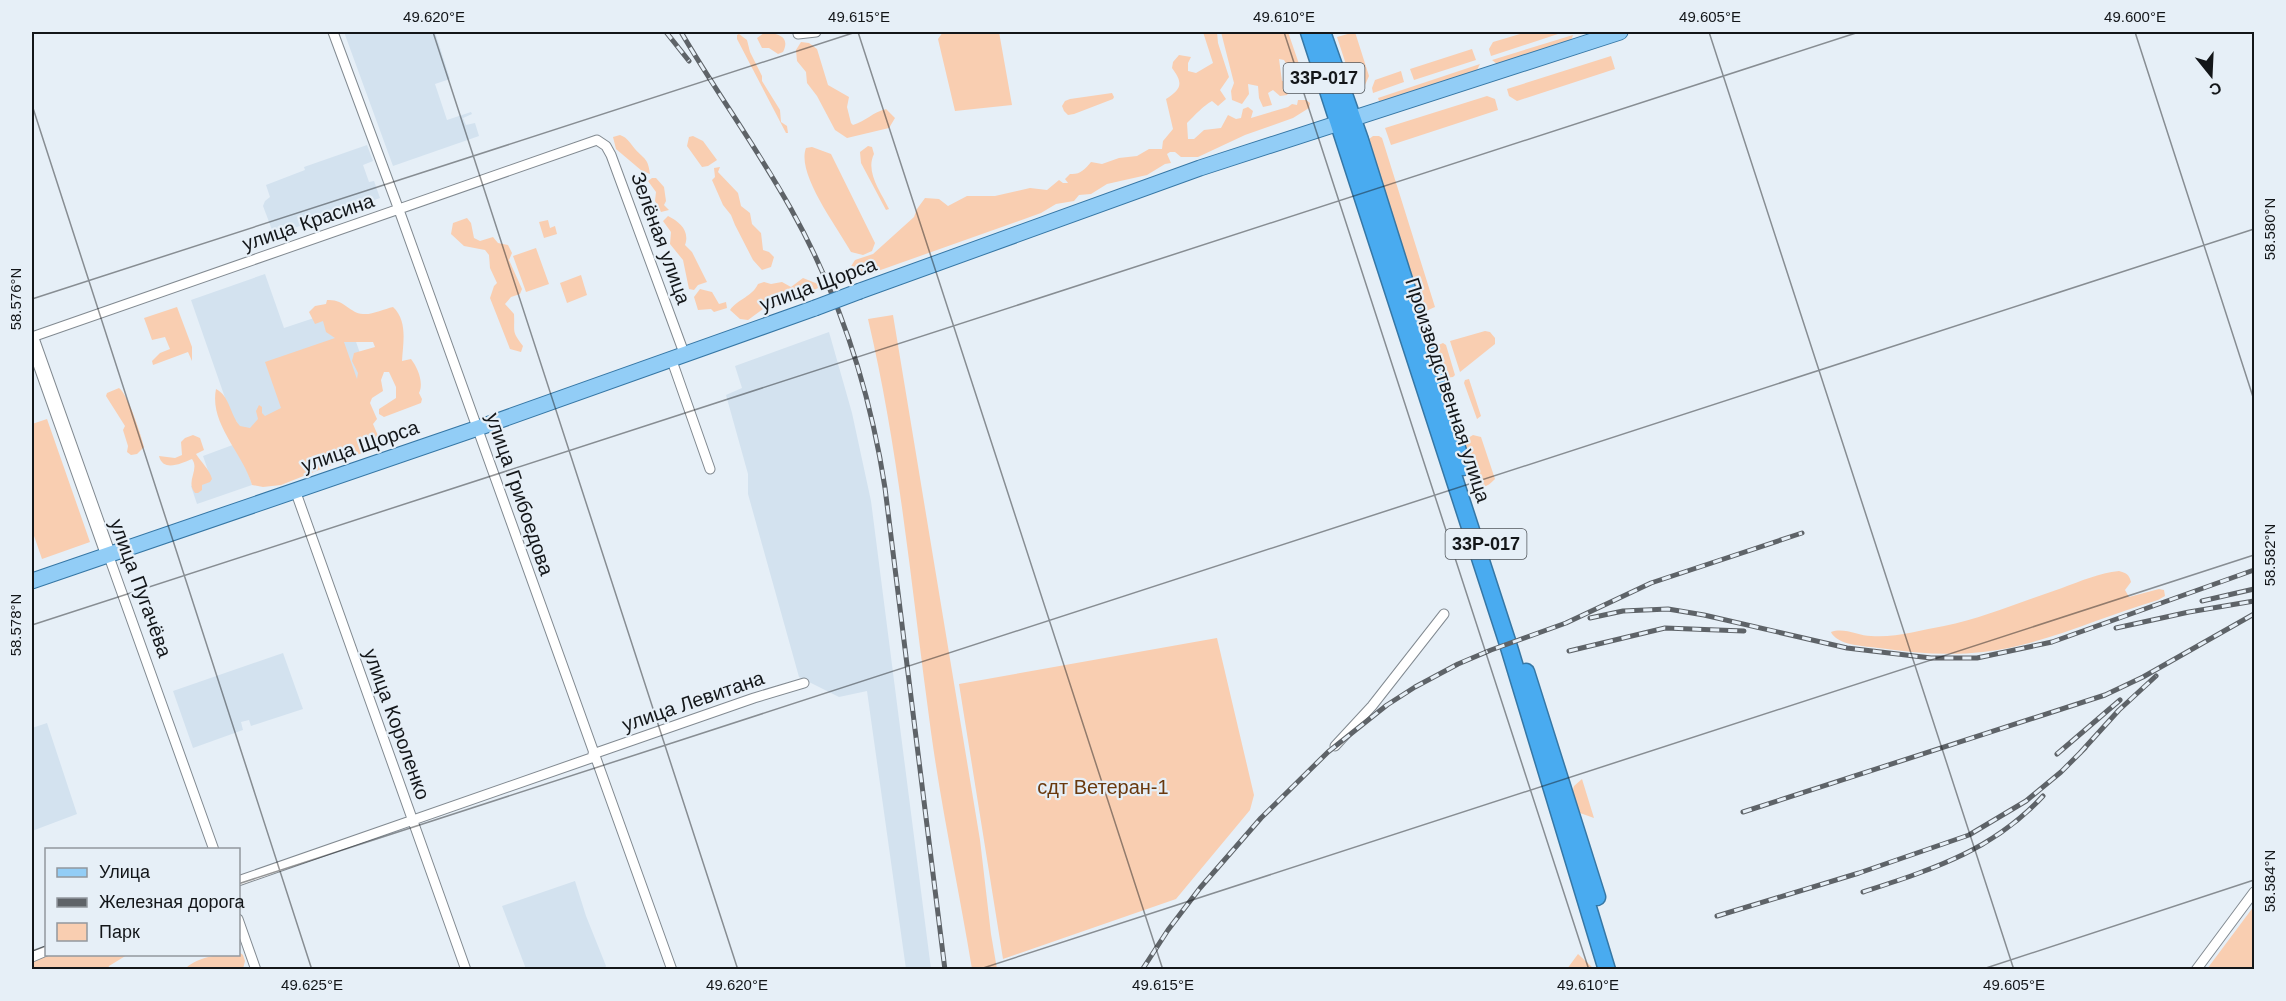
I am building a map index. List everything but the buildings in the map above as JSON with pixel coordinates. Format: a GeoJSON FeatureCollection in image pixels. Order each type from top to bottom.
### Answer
{"type":"FeatureCollection","features":[{"type":"Feature","properties":{"kind":"highway","name":"Производственная улица"},"geometry":{"type":"LineString","coordinates":[[1309,32],[1346,121]]}},
{"type":"Feature","properties":{"kind":"highway","name":"Производственная улица"},"geometry":{"type":"LineString","coordinates":[[1322,32],[1346,121],[1508,644],[1618,969]]}},
{"type":"Feature","properties":{"kind":"highway","name":"Производственная улица"},"geometry":{"type":"LineString","coordinates":[[1580,860],[1607,969]]}},
{"type":"Feature","properties":{"kind":"main road","name":"улица Щорса"},"geometry":{"type":"LineString","coordinates":[[32,581],[478,428],[1200,168],[1620,32]]}},
{"type":"Feature","properties":{"kind":"street","name":"улица Грибоедова"},"geometry":{"type":"LineString","coordinates":[[333,32],[672,969]]}},
{"type":"Feature","properties":{"kind":"street"},"geometry":{"type":"LineString","coordinates":[[798,34],[816,32]]}},
{"type":"Feature","properties":{"kind":"street","name":"улица Красина"},"geometry":{"type":"LineString","coordinates":[[32,339],[597,140]]}},
{"type":"Feature","properties":{"kind":"street","name":"Зелёная улица"},"geometry":{"type":"LineString","coordinates":[[597,140],[606,146],[611,155],[677,356],[710,469]]}},
{"type":"Feature","properties":{"kind":"street","name":"улица Пугачёва"},"geometry":{"type":"LineString","coordinates":[[32,339],[214,848]]}},
{"type":"Feature","properties":{"kind":"street","name":"улица Короленко"},"geometry":{"type":"LineString","coordinates":[[295,490],[466,969]]}},
{"type":"Feature","properties":{"kind":"street"},"geometry":{"type":"LineString","coordinates":[[1335,746],[1372,706],[1444,614]]}},
{"type":"Feature","properties":{"kind":"street","name":"улица Левитана"},"geometry":{"type":"LineString","coordinates":[[240,881],[754,698],[804,683]]}},
{"type":"Feature","properties":{"kind":"street"},"geometry":{"type":"LineString","coordinates":[[2196,969],[2254,892]]}},
{"type":"Feature","properties":{"kind":"street"},"geometry":{"type":"LineString","coordinates":[[240,925],[256,969]]}},
{"type":"Feature","properties":{"kind":"shaded area"},"geometry":{"type":"Polygon","coordinates":[[[344,32],[435,32],[450,79],[435,84],[447,120],[471,112],[472,114],[463,118],[466,125],[475,123],[479,136],[393,166],[344,32]]]}},
{"type":"Feature","properties":{"kind":"shaded area"},"geometry":{"type":"Polygon","coordinates":[[[367,145],[373,161],[363,165],[369,182],[374,181],[380,198],[274,235],[263,206],[270,197],[266,185],[305,170],[304,167],[367,145]]]}},
{"type":"Feature","properties":{"kind":"shaded area"},"geometry":{"type":"Polygon","coordinates":[[[265,274],[284,328],[323,315],[348,319],[368,376],[241,435],[237,422],[231,415],[191,300],[265,274]]]}},
{"type":"Feature","properties":{"kind":"shaded area"},"geometry":{"type":"Polygon","coordinates":[[[829,332],[852,413],[871,501],[931,969],[906,969],[867,691],[839,697],[799,677],[748,494],[748,474],[726,395],[742,388],[735,366],[829,332]]]}},
{"type":"Feature","properties":{"kind":"shaded area"},"geometry":{"type":"Polygon","coordinates":[[[238,443],[252,485],[197,504],[191,486],[211,479],[203,456],[238,443]]]}},
{"type":"Feature","properties":{"kind":"shaded area"},"geometry":{"type":"Polygon","coordinates":[[[283,653],[303,709],[251,726],[249,720],[241,722],[243,730],[193,748],[173,691],[283,653]]]}},
{"type":"Feature","properties":{"kind":"shaded area"},"geometry":{"type":"Polygon","coordinates":[[[47,723],[77,814],[32,831],[32,784],[34,782],[32,728],[47,723]]]}},
{"type":"Feature","properties":{"kind":"shaded area"},"geometry":{"type":"Polygon","coordinates":[[[575,881],[606,966],[604,969],[526,969],[502,906],[575,881]]]}},
{"type":"Feature","properties":{"kind":"green space"},"geometry":{"type":"Polygon","coordinates":[[[943,32],[999,32],[1012,105],[955,111],[938,39],[943,32]]]}},
{"type":"Feature","properties":{"kind":"green space"},"geometry":{"type":"Polygon","coordinates":[[[1203,32],[1217,32],[1218,43],[1229,77],[1220,90],[1226,99],[1218,106],[1212,101],[1187,123],[1188,139],[1194,139],[1204,130],[1221,128],[1228,115],[1236,119],[1241,118],[1243,109],[1248,107],[1253,111],[1251,118],[1292,104],[1297,105],[1298,100],[1306,100],[1310,103],[1309,108],[1293,118],[1245,135],[1198,157],[1181,157],[1175,152],[1170,152],[1167,154],[1171,163],[1147,175],[1107,184],[1091,194],[1079,195],[1074,201],[1056,204],[1041,213],[861,277],[850,268],[855,260],[873,254],[914,217],[925,198],[939,199],[948,206],[967,196],[995,196],[1030,188],[1047,190],[1059,180],[1068,183],[1065,179],[1070,174],[1079,172],[1091,162],[1102,164],[1119,158],[1137,156],[1149,149],[1162,149],[1163,141],[1173,129],[1166,99],[1179,86],[1178,78],[1172,68],[1173,62],[1179,55],[1191,57],[1188,71],[1196,73],[1213,63],[1203,32]]]}},
{"type":"Feature","properties":{"kind":"green space"},"geometry":{"type":"Polygon","coordinates":[[[1221,32],[1288,32],[1299,64],[1298,78],[1302,82],[1300,89],[1293,92],[1289,69],[1284,60],[1279,59],[1282,81],[1288,80],[1290,90],[1287,95],[1280,96],[1273,90],[1268,93],[1272,105],[1263,107],[1259,98],[1258,86],[1248,84],[1249,94],[1242,104],[1232,100],[1231,91],[1234,83],[1221,32]]]}},
{"type":"Feature","properties":{"kind":"green space"},"geometry":{"type":"Polygon","coordinates":[[[1355,32],[1369,76],[1365,85],[1354,89],[1337,37],[1355,32]]]}},
{"type":"Feature","properties":{"kind":"green space"},"geometry":{"type":"Polygon","coordinates":[[[1527,32],[1564,32],[1491,56],[1489,49],[1493,42],[1527,32]]]}},
{"type":"Feature","properties":{"kind":"green space"},"geometry":{"type":"Polygon","coordinates":[[[764,33],[778,35],[784,39],[783,52],[778,54],[769,48],[762,48],[757,38],[764,33]]]}},
{"type":"Feature","properties":{"kind":"green space"},"geometry":{"type":"Polygon","coordinates":[[[739,34],[747,40],[762,81],[780,110],[781,122],[787,126],[788,133],[786,133],[737,39],[739,34]]]}},
{"type":"Feature","properties":{"kind":"green space"},"geometry":{"type":"Polygon","coordinates":[[[1573,35],[1571,41],[1497,64],[1492,60],[1573,35]]]}},
{"type":"Feature","properties":{"kind":"green space"},"geometry":{"type":"Polygon","coordinates":[[[801,42],[809,43],[817,49],[828,85],[849,97],[847,107],[853,125],[886,109],[895,118],[889,128],[847,138],[835,130],[817,96],[807,83],[806,72],[797,61],[796,50],[801,42]]]}},
{"type":"Feature","properties":{"kind":"green space"},"geometry":{"type":"Polygon","coordinates":[[[1472,49],[1476,60],[1414,80],[1410,69],[1472,49]]]}},
{"type":"Feature","properties":{"kind":"green space"},"geometry":{"type":"Polygon","coordinates":[[[1611,56],[1615,69],[1517,101],[1509,96],[1507,89],[1611,56]]]}},
{"type":"Feature","properties":{"kind":"green space"},"geometry":{"type":"Polygon","coordinates":[[[1480,64],[1476,72],[1380,104],[1378,98],[1480,64]]]}},
{"type":"Feature","properties":{"kind":"green space"},"geometry":{"type":"Polygon","coordinates":[[[1401,71],[1404,82],[1373,93],[1375,80],[1401,71]]]}},
{"type":"Feature","properties":{"kind":"green space"},"geometry":{"type":"Polygon","coordinates":[[[1112,93],[1113,99],[1074,114],[1068,115],[1062,106],[1070,99],[1112,93]]]}},
{"type":"Feature","properties":{"kind":"green space"},"geometry":{"type":"Polygon","coordinates":[[[1487,96],[1495,99],[1498,110],[1391,145],[1385,128],[1487,96]]]}},
{"type":"Feature","properties":{"kind":"green space"},"geometry":{"type":"Polygon","coordinates":[[[620,135],[627,139],[646,160],[650,174],[642,171],[616,149],[613,137],[620,135]]]}},
{"type":"Feature","properties":{"kind":"green space"},"geometry":{"type":"Polygon","coordinates":[[[693,136],[703,141],[717,160],[702,167],[687,146],[689,137],[693,136]]]}},
{"type":"Feature","properties":{"kind":"green space"},"geometry":{"type":"Polygon","coordinates":[[[1373,136],[1382,138],[1435,307],[1426,311],[1423,309],[1369,143],[1369,139],[1373,136]]]}},
{"type":"Feature","properties":{"kind":"green space"},"geometry":{"type":"Polygon","coordinates":[[[868,146],[872,147],[874,154],[871,168],[878,189],[889,209],[886,210],[861,163],[860,152],[868,146]]]}},
{"type":"Feature","properties":{"kind":"green space"},"geometry":{"type":"Polygon","coordinates":[[[812,147],[831,154],[875,243],[872,251],[863,255],[851,252],[820,201],[807,172],[805,159],[806,148],[812,147]]]}},
{"type":"Feature","properties":{"kind":"green space"},"geometry":{"type":"Polygon","coordinates":[[[720,167],[718,172],[738,193],[741,206],[750,213],[752,224],[761,233],[763,250],[774,257],[771,267],[762,270],[753,260],[731,215],[723,205],[712,180],[715,177],[714,168],[720,167]]]}},
{"type":"Feature","properties":{"kind":"green space"},"geometry":{"type":"Polygon","coordinates":[[[656,178],[664,187],[666,201],[664,205],[669,210],[661,212],[655,201],[656,192],[648,181],[656,178]]]}},
{"type":"Feature","properties":{"kind":"green space"},"geometry":{"type":"Polygon","coordinates":[[[668,216],[685,231],[685,245],[692,252],[707,282],[698,285],[694,290],[689,289],[683,260],[670,244],[671,232],[663,221],[668,216]]]}},
{"type":"Feature","properties":{"kind":"green space"},"geometry":{"type":"Polygon","coordinates":[[[467,218],[471,223],[474,238],[480,241],[493,237],[498,243],[508,245],[512,253],[509,260],[522,289],[520,294],[511,297],[505,304],[514,314],[514,331],[523,346],[521,352],[510,349],[490,298],[497,283],[490,268],[489,255],[485,250],[464,246],[451,234],[453,223],[467,218]]]}},
{"type":"Feature","properties":{"kind":"green space"},"geometry":{"type":"Polygon","coordinates":[[[548,220],[550,228],[555,226],[557,234],[544,238],[539,222],[548,220]]]}},
{"type":"Feature","properties":{"kind":"green space"},"geometry":{"type":"Polygon","coordinates":[[[536,248],[549,284],[526,292],[513,256],[536,248]]]}},
{"type":"Feature","properties":{"kind":"green space"},"geometry":{"type":"Polygon","coordinates":[[[581,275],[587,295],[567,303],[560,283],[581,275]]]}},
{"type":"Feature","properties":{"kind":"green space"},"geometry":{"type":"Polygon","coordinates":[[[803,278],[818,284],[818,288],[786,304],[763,309],[748,320],[740,319],[730,310],[758,284],[782,282],[791,287],[803,278]]]}},
{"type":"Feature","properties":{"kind":"green space"},"geometry":{"type":"Polygon","coordinates":[[[700,289],[712,292],[719,304],[726,302],[727,308],[714,312],[711,309],[698,310],[694,297],[700,289]]]}},
{"type":"Feature","properties":{"kind":"green space"},"geometry":{"type":"Polygon","coordinates":[[[327,300],[333,300],[363,314],[393,307],[403,325],[402,361],[411,359],[418,371],[421,380],[419,393],[421,403],[384,417],[379,414],[379,409],[396,398],[396,387],[389,372],[384,372],[381,380],[383,391],[372,398],[370,403],[377,419],[373,424],[382,445],[281,485],[263,487],[252,485],[217,414],[216,389],[224,396],[240,426],[250,428],[258,419],[256,411],[259,405],[265,416],[281,408],[265,362],[335,338],[326,332],[323,321],[315,324],[309,312],[315,306],[326,304],[327,300]],[[344,342],[357,379],[358,373],[352,361],[354,353],[375,347],[373,342],[344,342]]]}},
{"type":"Feature","properties":{"kind":"green space"},"geometry":{"type":"Polygon","coordinates":[[[177,307],[192,347],[192,361],[188,352],[153,365],[152,361],[160,353],[170,349],[165,337],[152,340],[144,318],[177,307]]]}},
{"type":"Feature","properties":{"kind":"green space"},"geometry":{"type":"Polygon","coordinates":[[[893,315],[980,840],[997,969],[972,969],[935,762],[897,473],[868,319],[893,315]]]}},
{"type":"Feature","properties":{"kind":"green space"},"geometry":{"type":"Polygon","coordinates":[[[1485,331],[1490,332],[1495,338],[1495,344],[1460,372],[1450,341],[1485,331]]]}},
{"type":"Feature","properties":{"kind":"green space"},"geometry":{"type":"Polygon","coordinates":[[[1443,343],[1446,345],[1455,375],[1453,377],[1445,378],[1435,350],[1436,346],[1443,343]]]}},
{"type":"Feature","properties":{"kind":"green space"},"geometry":{"type":"Polygon","coordinates":[[[1469,379],[1481,416],[1477,419],[1464,383],[1469,379]]]}},
{"type":"Feature","properties":{"kind":"green space"},"geometry":{"type":"Polygon","coordinates":[[[119,388],[130,406],[144,447],[137,454],[131,455],[127,452],[128,446],[123,430],[125,426],[106,396],[107,393],[119,388]]]}},
{"type":"Feature","properties":{"kind":"green space"},"geometry":{"type":"Polygon","coordinates":[[[47,419],[90,542],[42,559],[32,530],[32,424],[47,419]]]}},
{"type":"Feature","properties":{"kind":"green space"},"geometry":{"type":"Polygon","coordinates":[[[193,435],[200,438],[204,450],[196,454],[212,479],[202,485],[202,490],[198,493],[195,493],[191,484],[194,467],[192,459],[168,465],[161,461],[159,456],[175,458],[182,455],[181,442],[193,435]]]}},
{"type":"Feature","properties":{"kind":"green space"},"geometry":{"type":"Polygon","coordinates":[[[1473,435],[1481,437],[1495,479],[1489,485],[1476,485],[1463,441],[1473,435]]]}},
{"type":"Feature","properties":{"kind":"green space"},"geometry":{"type":"Polygon","coordinates":[[[2119,571],[2127,574],[2130,579],[2131,582],[2125,590],[2129,597],[2159,589],[2164,590],[2165,596],[2050,637],[1983,652],[1931,653],[1860,646],[1841,641],[1831,632],[1846,631],[1866,636],[1889,636],[1959,623],[2090,578],[2119,571]]]}},
{"type":"Feature","properties":{"kind":"green space","name":"сдт Ветеран-1"},"geometry":{"type":"Polygon","coordinates":[[[1217,638],[1254,795],[1250,810],[1176,899],[1003,959],[959,684],[1217,638]]]}},
{"type":"Feature","properties":{"kind":"green space"},"geometry":{"type":"Polygon","coordinates":[[[1582,779],[1594,818],[1580,813],[1572,793],[1574,786],[1582,779]]]}},
{"type":"Feature","properties":{"kind":"green space"},"geometry":{"type":"Polygon","coordinates":[[[2254,906],[2254,969],[2207,969],[2254,906]]]}},
{"type":"Feature","properties":{"kind":"green space"},"geometry":{"type":"Polygon","coordinates":[[[240,953],[245,961],[243,969],[186,968],[204,958],[240,956],[240,953]]]}},
{"type":"Feature","properties":{"kind":"green space"},"geometry":{"type":"Polygon","coordinates":[[[1578,954],[1593,968],[1593,969],[1567,969],[1578,954]]]}},
{"type":"Feature","properties":{"kind":"green space"},"geometry":{"type":"Polygon","coordinates":[[[45,956],[125,956],[109,966],[108,969],[32,970],[32,961],[45,956]]]}},
{"type":"Feature","properties":{"kind":"railway"},"geometry":{"type":"LineString","coordinates":[[666,32],[689,61]]}},
{"type":"Feature","properties":{"kind":"railway"},"geometry":{"type":"LineString","coordinates":[[681,32],[791,209],[824,275],[861,379],[879,451],[885,488],[945,970]]}},
{"type":"Feature","properties":{"kind":"railway"},"geometry":{"type":"LineString","coordinates":[[1142,970],[1168,930],[1200,888],[1261,818],[1328,752],[1387,705],[1458,664],[1566,623],[1651,583],[1802,533]]}},
{"type":"Feature","properties":{"kind":"railway"},"geometry":{"type":"LineString","coordinates":[[1590,618],[1623,611],[1668,609],[1704,615],[1847,648],[1931,658],[1977,658],[2052,642],[2254,570]]}},
{"type":"Feature","properties":{"kind":"railway"},"geometry":{"type":"LineString","coordinates":[[2202,601],[2254,589]]}},
{"type":"Feature","properties":{"kind":"railway"},"geometry":{"type":"LineString","coordinates":[[2116,628],[2254,601]]}},
{"type":"Feature","properties":{"kind":"railway"},"geometry":{"type":"LineString","coordinates":[[1743,812],[2105,695],[2143,677],[2254,614]]}},
{"type":"Feature","properties":{"kind":"railway"},"geometry":{"type":"LineString","coordinates":[[1569,651],[1665,628],[1744,631]]}},
{"type":"Feature","properties":{"kind":"railway"},"geometry":{"type":"LineString","coordinates":[[2080,753],[2119,710],[2156,676]]}},
{"type":"Feature","properties":{"kind":"railway"},"geometry":{"type":"LineString","coordinates":[[2057,754],[2120,700]]}},
{"type":"Feature","properties":{"kind":"railway"},"geometry":{"type":"LineString","coordinates":[[1717,916],[1859,873],[1969,835],[2026,801],[2061,772],[2085,748]]}},
{"type":"Feature","properties":{"kind":"railway"},"geometry":{"type":"LineString","coordinates":[[1863,892],[1960,856],[2003,831],[2043,796]]}}]}
